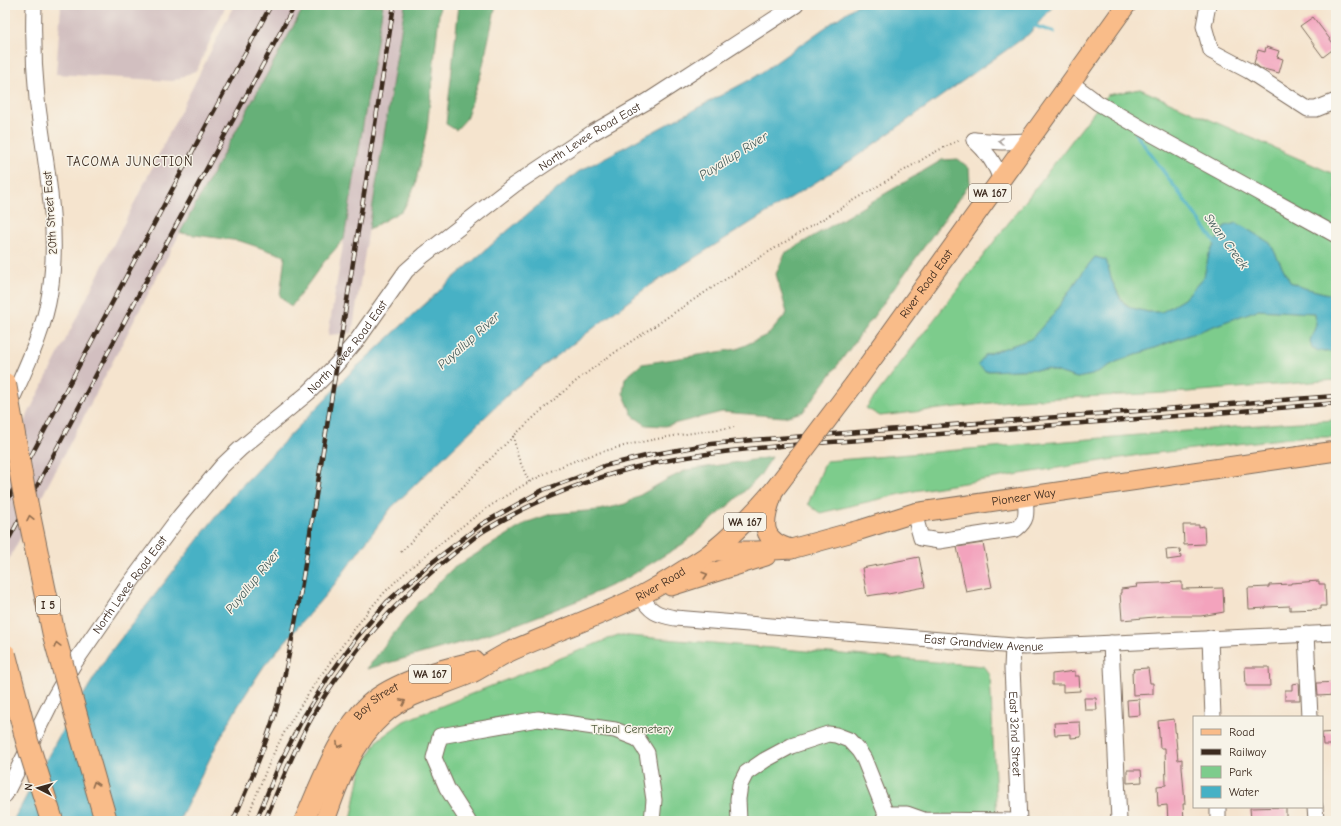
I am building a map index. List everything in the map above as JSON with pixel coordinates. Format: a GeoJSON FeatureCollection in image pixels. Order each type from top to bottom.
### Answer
{"type":"FeatureCollection","features":[{"type":"Feature","properties":{"kind":"highway","name":"I 5"},"geometry":{"type":"LineString","coordinates":[[5,384],[24,491],[54,635],[106,821]]}},
{"type":"Feature","properties":{"kind":"highway"},"geometry":{"type":"LineString","coordinates":[[5,655],[27,741],[52,821]]}},
{"type":"Feature","properties":{"kind":"main road","name":"River Road East"},"geometry":{"type":"LineString","coordinates":[[714,551],[752,515],[774,490],[855,383],[1126,5]]}},
{"type":"Feature","properties":{"kind":"main road","name":"Pioneer Way"},"geometry":{"type":"LineString","coordinates":[[714,551],[791,549],[914,513],[1336,451]]}},
{"type":"Feature","properties":{"kind":"main road"},"geometry":{"type":"LineString","coordinates":[[774,490],[766,512],[766,532],[777,544],[791,549]]}},
{"type":"Feature","properties":{"kind":"main road"},"geometry":{"type":"LineString","coordinates":[[641,595],[791,549]]}},
{"type":"Feature","properties":{"kind":"main road","name":"River Road"},"geometry":{"type":"LineString","coordinates":[[605,612],[641,595],[714,551]]}},
{"type":"Feature","properties":{"kind":"main road","name":"Bay Street"},"geometry":{"type":"LineString","coordinates":[[304,821],[334,755],[345,735],[361,712],[373,701],[389,690],[406,682],[451,667],[508,652],[605,612]]}},
{"type":"Feature","properties":{"kind":"main road","name":"Bay Street"},"geometry":{"type":"LineString","coordinates":[[324,821],[353,754],[366,734],[386,713],[399,703],[472,673],[508,652]]}},
{"type":"Feature","properties":{"kind":"street","name":"20th Street East"},"geometry":{"type":"LineString","coordinates":[[5,414],[31,356],[42,324],[50,294],[53,268],[54,235],[51,194],[34,71],[34,5]]}},
{"type":"Feature","properties":{"kind":"street","name":"North Levee Road East"},"geometry":{"type":"LineString","coordinates":[[5,795],[51,703],[73,665],[125,590],[180,516],[222,466],[240,449],[308,393],[335,366],[358,339],[406,271],[414,263],[514,185],[592,133],[648,101],[796,5]]}},
{"type":"Feature","properties":{"kind":"street"},"geometry":{"type":"LineString","coordinates":[[1208,5],[1204,26],[1211,51],[1250,71],[1308,109],[1316,108],[1336,101]]}},
{"type":"Feature","properties":{"kind":"street"},"geometry":{"type":"LineString","coordinates":[[1070,82],[1098,103],[1150,133],[1336,235]]}},
{"type":"Feature","properties":{"kind":"street"},"geometry":{"type":"LineString","coordinates":[[974,140],[1002,142],[1028,141]]}},
{"type":"Feature","properties":{"kind":"street"},"geometry":{"type":"LineString","coordinates":[[974,140],[983,148],[993,162],[1001,179]]}},
{"type":"Feature","properties":{"kind":"street"},"geometry":{"type":"LineString","coordinates":[[914,513],[921,538],[939,542],[1016,529],[1022,524],[1026,517],[1025,496]]}},
{"type":"Feature","properties":{"kind":"street","name":"East Grandview Avenue"},"geometry":{"type":"LineString","coordinates":[[641,595],[645,604],[654,612],[664,616],[676,618],[1012,647],[1336,633]]}},
{"type":"Feature","properties":{"kind":"street"},"geometry":{"type":"LineString","coordinates":[[1306,634],[1310,716]]}},
{"type":"Feature","properties":{"kind":"street"},"geometry":{"type":"LineString","coordinates":[[1210,638],[1213,716]]}},
{"type":"Feature","properties":{"kind":"street"},"geometry":{"type":"LineString","coordinates":[[1111,643],[1119,821]]}},
{"type":"Feature","properties":{"kind":"street","name":"East 32nd Street"},"geometry":{"type":"LineString","coordinates":[[1012,647],[1019,821]]}},
{"type":"Feature","properties":{"kind":"street"},"geometry":{"type":"LineString","coordinates":[[468,821],[446,788],[434,758],[440,736],[538,719],[615,730],[638,739],[647,753],[654,800],[652,821]]}},
{"type":"Feature","properties":{"kind":"street"},"geometry":{"type":"LineString","coordinates":[[739,821],[738,799],[740,784],[746,774],[765,760],[791,746],[828,734],[836,735],[849,740],[859,750],[864,759],[885,818],[907,814],[924,820],[1019,821]]}},
{"type":"Feature","properties":{"kind":"street"},"geometry":{"type":"LineString","coordinates":[[1218,808],[1218,821]]}},
{"type":"Feature","properties":{"kind":"street"},"geometry":{"type":"LineString","coordinates":[[1315,808],[1316,821]]}},
{"type":"Feature","properties":{"kind":"path"},"geometry":{"type":"LineString","coordinates":[[401,552],[513,436],[570,387],[609,357],[714,286],[933,153],[955,142],[974,140]]}},
{"type":"Feature","properties":{"kind":"path"},"geometry":{"type":"LineString","coordinates":[[246,821],[270,762],[286,731],[319,677],[364,616],[392,584],[418,561],[474,516],[516,489],[563,466],[599,453],[641,442],[683,434],[735,427]]}},
{"type":"Feature","properties":{"kind":"path"},"geometry":{"type":"LineString","coordinates":[[513,436],[518,457],[529,482]]}},
{"type":"Feature","properties":{"kind":"shaded area"},"geometry":{"type":"Polygon","coordinates":[[[61,5],[226,5],[197,70],[173,81],[56,74],[61,5]]]}},
{"type":"Feature","properties":{"kind":"shaded area"},"geometry":{"type":"Polygon","coordinates":[[[234,5],[305,5],[180,233],[5,567],[5,460],[234,5]]]}},
{"type":"Feature","properties":{"kind":"shaded area"},"geometry":{"type":"Polygon","coordinates":[[[383,5],[405,5],[352,333],[328,335],[383,5]]]}},
{"type":"Feature","properties":{"kind":"green space"},"geometry":{"type":"Polygon","coordinates":[[[305,5],[383,5],[344,239],[324,262],[291,307],[280,296],[285,256],[240,241],[180,233],[305,5]]]}},
{"type":"Feature","properties":{"kind":"green space"},"geometry":{"type":"Polygon","coordinates":[[[405,5],[440,5],[427,129],[415,186],[403,210],[369,229],[405,5]]]}},
{"type":"Feature","properties":{"kind":"green space"},"geometry":{"type":"Polygon","coordinates":[[[459,5],[496,5],[481,74],[466,119],[456,130],[446,124],[459,5]]]}},
{"type":"Feature","properties":{"kind":"green space"},"geometry":{"type":"Polygon","coordinates":[[[1140,89],[1336,175],[1336,296],[1304,288],[1290,282],[1270,243],[1237,223],[1225,226],[1209,254],[1204,277],[1184,299],[1162,312],[1148,312],[1132,308],[1122,301],[1112,281],[1106,260],[1095,257],[1052,316],[1031,339],[985,355],[985,371],[1048,369],[1077,378],[1092,375],[1116,362],[1257,310],[1315,313],[1316,325],[1310,341],[1324,352],[1336,351],[1336,380],[1188,392],[1017,400],[880,416],[866,408],[1107,95],[1140,89]]]}},
{"type":"Feature","properties":{"kind":"green space"},"geometry":{"type":"Polygon","coordinates":[[[958,159],[969,168],[970,183],[803,412],[784,417],[722,412],[665,426],[646,425],[633,416],[623,393],[625,378],[642,364],[737,349],[769,334],[787,313],[776,274],[785,253],[942,160],[958,159]]]}},
{"type":"Feature","properties":{"kind":"green space"},"geometry":{"type":"Polygon","coordinates":[[[1336,420],[1336,437],[1299,437],[1139,455],[914,491],[820,513],[808,504],[826,461],[1282,423],[1336,420]]]}},
{"type":"Feature","properties":{"kind":"green space"},"geometry":{"type":"Polygon","coordinates":[[[772,457],[759,477],[735,500],[683,544],[627,578],[582,599],[520,623],[470,640],[367,669],[419,602],[452,569],[528,522],[551,514],[599,510],[625,504],[666,480],[687,470],[772,457]]]}},
{"type":"Feature","properties":{"kind":"green space","name":"Tribal Cemetery"},"geometry":{"type":"Polygon","coordinates":[[[618,635],[983,666],[990,675],[997,821],[351,821],[361,768],[378,740],[404,721],[618,635]]]}},
{"type":"Feature","properties":{"kind":"water","name":"Puyallup River"},"geometry":{"type":"Polygon","coordinates":[[[857,5],[1054,5],[1029,34],[853,159],[646,288],[515,388],[391,508],[334,585],[264,666],[238,706],[217,744],[179,821],[13,821],[64,727],[108,655],[231,497],[349,374],[450,281],[578,172],[755,77],[857,5]]]}},
{"type":"Feature","properties":{"kind":"water"},"geometry":{"type":"Polygon","coordinates":[[[1237,223],[1270,243],[1290,282],[1304,288],[1336,296],[1336,351],[1324,352],[1312,349],[1310,341],[1316,325],[1315,313],[1257,310],[1116,362],[1092,375],[1077,378],[1048,369],[985,371],[978,365],[985,355],[1031,339],[1052,316],[1095,257],[1106,260],[1112,281],[1122,302],[1132,308],[1148,312],[1162,312],[1184,299],[1204,277],[1209,254],[1225,226],[1237,223]]]}},
{"type":"Feature","properties":{"kind":"building"},"geometry":{"type":"Polygon","coordinates":[[[1313,17],[1336,47],[1323,57],[1300,26],[1313,17]]]}},
{"type":"Feature","properties":{"kind":"building"},"geometry":{"type":"Polygon","coordinates":[[[1266,47],[1279,51],[1277,57],[1283,59],[1279,73],[1260,68],[1254,63],[1258,50],[1265,52],[1266,47]]]}},
{"type":"Feature","properties":{"kind":"building"},"geometry":{"type":"Polygon","coordinates":[[[1183,525],[1199,525],[1199,527],[1204,526],[1205,544],[1184,545],[1183,525]]]}},
{"type":"Feature","properties":{"kind":"building"},"geometry":{"type":"Polygon","coordinates":[[[983,543],[992,587],[966,592],[957,547],[983,543]]]}},
{"type":"Feature","properties":{"kind":"building"},"geometry":{"type":"Polygon","coordinates":[[[1180,549],[1181,558],[1167,560],[1166,550],[1180,549]]]}},
{"type":"Feature","properties":{"kind":"building"},"geometry":{"type":"Polygon","coordinates":[[[919,557],[925,587],[888,594],[867,596],[862,568],[919,557]]]}},
{"type":"Feature","properties":{"kind":"building"},"geometry":{"type":"Polygon","coordinates":[[[1319,581],[1319,584],[1325,584],[1326,606],[1321,606],[1321,609],[1290,610],[1290,606],[1249,609],[1248,588],[1319,581]]]}},
{"type":"Feature","properties":{"kind":"building"},"geometry":{"type":"Polygon","coordinates":[[[1182,582],[1182,589],[1223,588],[1224,612],[1201,616],[1165,616],[1122,620],[1121,589],[1137,587],[1136,584],[1182,582]]]}},
{"type":"Feature","properties":{"kind":"building"},"geometry":{"type":"Polygon","coordinates":[[[1245,667],[1269,667],[1270,686],[1246,686],[1245,667]]]}},
{"type":"Feature","properties":{"kind":"building"},"geometry":{"type":"Polygon","coordinates":[[[1148,668],[1150,683],[1153,683],[1153,694],[1133,695],[1133,669],[1148,668]]]}},
{"type":"Feature","properties":{"kind":"building"},"geometry":{"type":"Polygon","coordinates":[[[1075,671],[1075,676],[1079,676],[1080,691],[1063,692],[1063,685],[1052,685],[1052,674],[1075,671]]]}},
{"type":"Feature","properties":{"kind":"building"},"geometry":{"type":"Polygon","coordinates":[[[1336,682],[1336,695],[1318,696],[1317,683],[1336,682]]]}},
{"type":"Feature","properties":{"kind":"building"},"geometry":{"type":"Polygon","coordinates":[[[1299,683],[1300,700],[1285,700],[1285,690],[1292,690],[1292,684],[1299,683]]]}},
{"type":"Feature","properties":{"kind":"building"},"geometry":{"type":"Polygon","coordinates":[[[1084,698],[1096,698],[1097,710],[1085,710],[1084,698]]]}},
{"type":"Feature","properties":{"kind":"building"},"geometry":{"type":"Polygon","coordinates":[[[1139,699],[1140,715],[1128,716],[1127,700],[1139,699]]]}},
{"type":"Feature","properties":{"kind":"building"},"geometry":{"type":"Polygon","coordinates":[[[1174,719],[1178,760],[1182,759],[1185,804],[1183,804],[1184,821],[1168,821],[1167,805],[1158,806],[1157,786],[1166,785],[1165,748],[1160,748],[1158,721],[1174,719]]]}},
{"type":"Feature","properties":{"kind":"building"},"geometry":{"type":"Polygon","coordinates":[[[1080,722],[1081,737],[1071,738],[1071,734],[1055,735],[1054,723],[1080,722]]]}},
{"type":"Feature","properties":{"kind":"building"},"geometry":{"type":"Polygon","coordinates":[[[1336,732],[1336,745],[1323,745],[1323,733],[1336,732]]]}},
{"type":"Feature","properties":{"kind":"building"},"geometry":{"type":"Polygon","coordinates":[[[1127,770],[1141,770],[1142,782],[1127,783],[1127,770]]]}},
{"type":"Feature","properties":{"kind":"building"},"geometry":{"type":"Polygon","coordinates":[[[1250,808],[1286,808],[1286,819],[1282,821],[1251,820],[1250,808]]]}},
{"type":"Feature","properties":{"kind":"waterway","name":"Swan Creek"},"geometry":{"type":"LineString","coordinates":[[1032,25],[1054,32]]}},
{"type":"Feature","properties":{"kind":"waterway","name":"Swan Creek"},"geometry":{"type":"LineString","coordinates":[[1136,134],[1218,246]]}},
{"type":"Feature","properties":{"kind":"railway"},"geometry":{"type":"LineString","coordinates":[[5,505],[271,5]]}},
{"type":"Feature","properties":{"kind":"railway"},"geometry":{"type":"LineString","coordinates":[[5,546],[295,5]]}},
{"type":"Feature","properties":{"kind":"railway"},"geometry":{"type":"LineString","coordinates":[[233,821],[267,738],[280,697],[289,656],[299,602],[394,5]]}},
{"type":"Feature","properties":{"kind":"railway"},"geometry":{"type":"LineString","coordinates":[[256,821],[279,765],[303,718],[327,679],[357,637],[387,602],[430,564],[482,524],[543,490],[604,466],[650,455],[711,444],[1336,396]]}},
{"type":"Feature","properties":{"kind":"railway"},"geometry":{"type":"LineString","coordinates":[[265,821],[296,749],[313,715],[347,664],[375,628],[423,580],[479,534],[527,507],[568,489],[610,474],[654,463],[746,449],[1336,403]]}},
{"type":"Feature","properties":{"kind":"district","name":"TACOMA JUNCTION"},"geometry":{"type":"Point","coordinates":[130,161]}}]}
